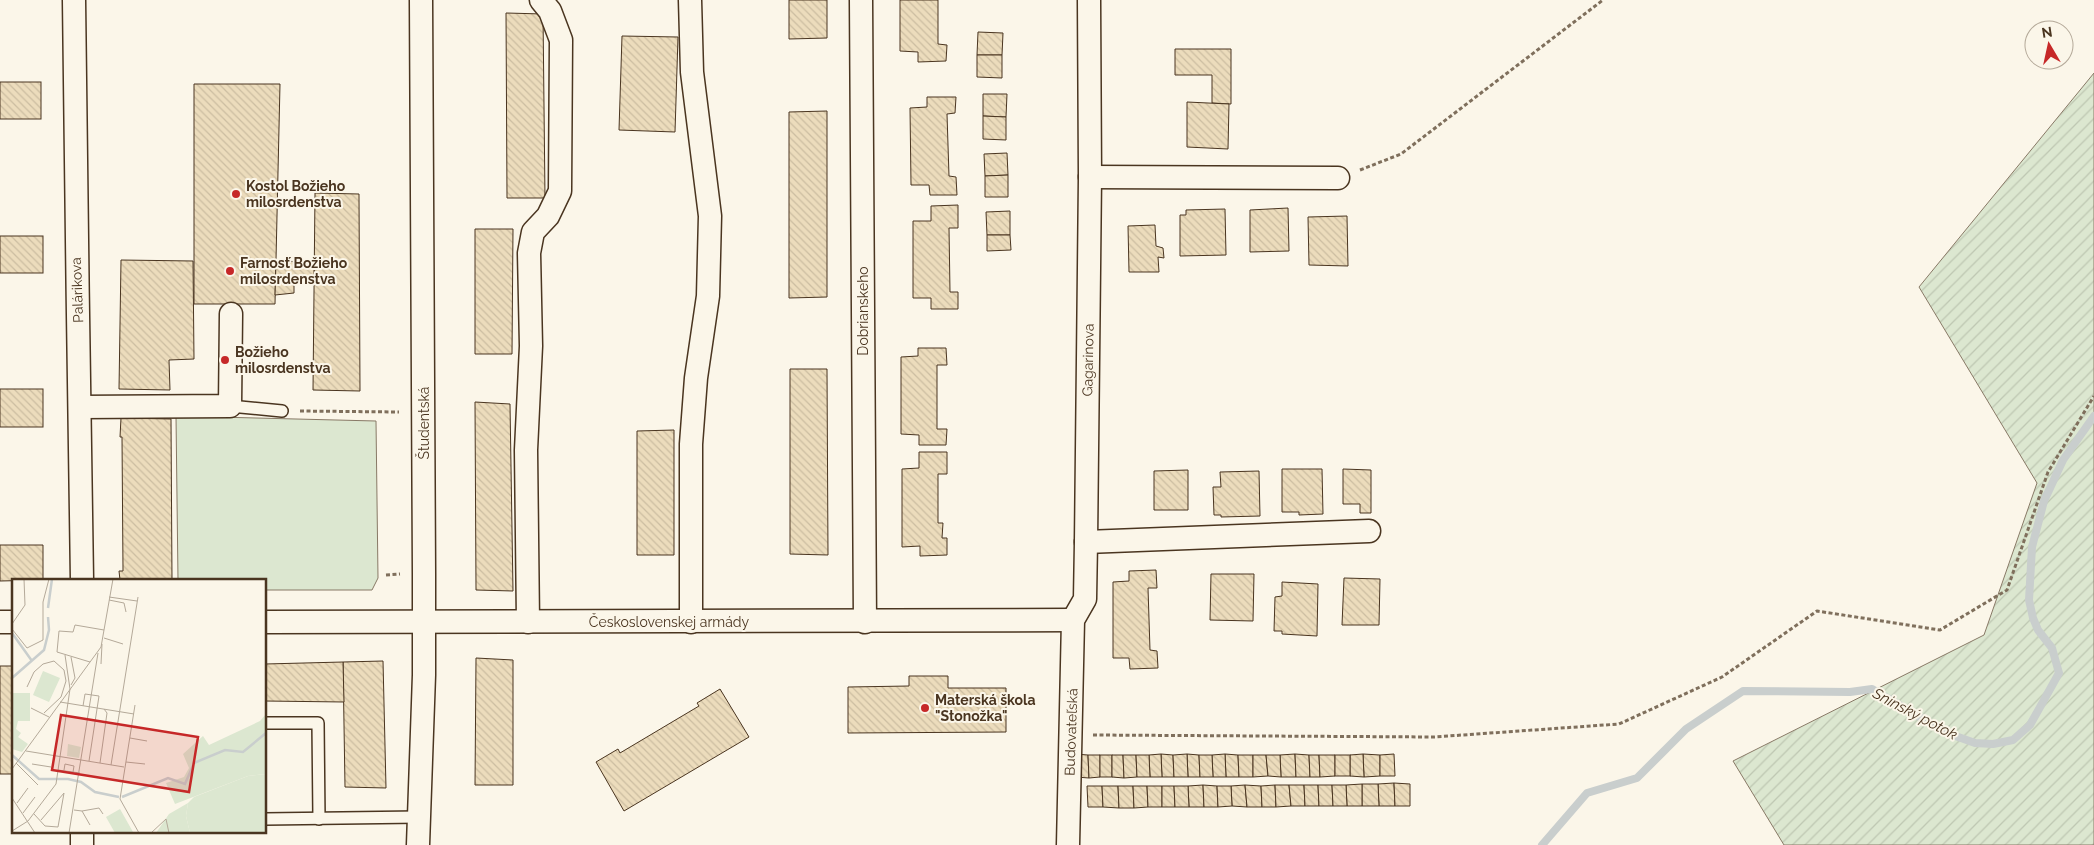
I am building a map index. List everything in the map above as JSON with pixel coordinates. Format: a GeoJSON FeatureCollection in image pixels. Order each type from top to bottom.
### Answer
{"type":"FeatureCollection","features":[{"type":"Feature","properties":{"kind":"street","name":"Palárikova"},"geometry":{"type":"LineString","coordinates":[[74,0],[75,226],[82,579]]}},
{"type":"Feature","properties":{"kind":"street","name":"Študentská"},"geometry":{"type":"LineString","coordinates":[[418,845],[424,623],[421,0]]}},
{"type":"Feature","properties":{"kind":"street"},"geometry":{"type":"LineString","coordinates":[[528,622],[526,450],[531,346],[529,253],[533,232],[548,216],[560,191],[561,40],[550,11],[541,0]]}},
{"type":"Feature","properties":{"kind":"street"},"geometry":{"type":"LineString","coordinates":[[690,0],[692,72],[710,216],[708,296],[696,378],[690,444],[691,622]]}},
{"type":"Feature","properties":{"kind":"street","name":"Dobrianskeho"},"geometry":{"type":"LineString","coordinates":[[861,0],[865,622]]}},
{"type":"Feature","properties":{"kind":"street","name":"Gagarinova"},"geometry":{"type":"LineString","coordinates":[[1074,620],[1085,599],[1090,177],[1089,0]]}},
{"type":"Feature","properties":{"kind":"street"},"geometry":{"type":"LineString","coordinates":[[1090,177],[1338,178]]}},
{"type":"Feature","properties":{"kind":"street"},"geometry":{"type":"LineString","coordinates":[[80,406],[230,406],[231,314]]}},
{"type":"Feature","properties":{"kind":"street"},"geometry":{"type":"LineString","coordinates":[[1086,542],[1370,530]]}},
{"type":"Feature","properties":{"kind":"street","name":"Československej armády"},"geometry":{"type":"LineString","coordinates":[[266,622],[1074,620]]}},
{"type":"Feature","properties":{"kind":"street","name":"Budovateľská"},"geometry":{"type":"LineString","coordinates":[[1068,845],[1074,620]]}},
{"type":"Feature","properties":{"kind":"street"},"geometry":{"type":"LineString","coordinates":[[82,832],[82,845]]}},
{"type":"Feature","properties":{"kind":"lane"},"geometry":{"type":"LineString","coordinates":[[230,406],[282,411]]}},
{"type":"Feature","properties":{"kind":"lane"},"geometry":{"type":"LineString","coordinates":[[266,723],[318,723],[319,819]]}},
{"type":"Feature","properties":{"kind":"lane"},"geometry":{"type":"LineString","coordinates":[[266,819],[419,817]]}},
{"type":"Feature","properties":{"kind":"path"},"geometry":{"type":"LineString","coordinates":[[1338,178],[1401,154],[1603,0]]}},
{"type":"Feature","properties":{"kind":"path"},"geometry":{"type":"LineString","coordinates":[[1072,735],[1434,737],[1619,724],[1722,677],[1817,611],[1940,630],[2007,590],[2048,472],[2094,396]]}},
{"type":"Feature","properties":{"kind":"path"},"geometry":{"type":"LineString","coordinates":[[282,411],[401,412]]}},
{"type":"Feature","properties":{"kind":"path"},"geometry":{"type":"LineString","coordinates":[[386,575],[408,574]]}},
{"type":"Feature","properties":{"kind":"green space"},"geometry":{"type":"Polygon","coordinates":[[[2094,73],[2094,845],[1784,845],[1733,761],[1984,635],[2037,483],[1919,287],[2094,73]]]}},
{"type":"Feature","properties":{"kind":"green space"},"geometry":{"type":"Polygon","coordinates":[[[176,416],[376,421],[378,578],[372,590],[266,590],[266,579],[178,579],[176,416]]]}},
{"type":"Feature","properties":{"kind":"building"},"geometry":{"type":"Polygon","coordinates":[[[789,0],[827,0],[827,38],[789,39],[789,0]]]}},
{"type":"Feature","properties":{"kind":"building"},"geometry":{"type":"Polygon","coordinates":[[[900,0],[938,0],[938,44],[947,45],[946,61],[918,62],[918,52],[900,51],[900,0]]]}},
{"type":"Feature","properties":{"kind":"building"},"geometry":{"type":"Polygon","coordinates":[[[506,13],[543,14],[545,198],[507,198],[506,13]]]}},
{"type":"Feature","properties":{"kind":"building"},"geometry":{"type":"Polygon","coordinates":[[[978,32],[1003,33],[1002,55],[977,55],[978,32]]]}},
{"type":"Feature","properties":{"kind":"building"},"geometry":{"type":"Polygon","coordinates":[[[622,36],[678,37],[675,132],[619,130],[622,36]]]}},
{"type":"Feature","properties":{"kind":"building"},"geometry":{"type":"Polygon","coordinates":[[[1175,49],[1231,49],[1231,104],[1212,103],[1212,75],[1175,75],[1175,49]]]}},
{"type":"Feature","properties":{"kind":"building"},"geometry":{"type":"Polygon","coordinates":[[[977,55],[1002,55],[1002,78],[977,77],[977,55]]]}},
{"type":"Feature","properties":{"kind":"building"},"geometry":{"type":"Polygon","coordinates":[[[0,82],[41,82],[41,119],[0,119],[0,82]]]}},
{"type":"Feature","properties":{"kind":"building","name":"Kostol Božieho milosrdenstva"},"geometry":{"type":"Polygon","coordinates":[[[194,84],[280,84],[275,304],[194,304],[194,84]]]}},
{"type":"Feature","properties":{"kind":"building"},"geometry":{"type":"Polygon","coordinates":[[[983,94],[1007,94],[1006,117],[983,116],[983,94]]]}},
{"type":"Feature","properties":{"kind":"building"},"geometry":{"type":"Polygon","coordinates":[[[927,97],[956,97],[955,113],[947,114],[949,176],[956,177],[957,195],[930,195],[929,185],[911,185],[910,108],[927,107],[927,97]]]}},
{"type":"Feature","properties":{"kind":"building"},"geometry":{"type":"Polygon","coordinates":[[[1187,102],[1229,104],[1228,149],[1187,147],[1187,102]]]}},
{"type":"Feature","properties":{"kind":"building"},"geometry":{"type":"Polygon","coordinates":[[[827,111],[827,297],[789,298],[789,112],[827,111]]]}},
{"type":"Feature","properties":{"kind":"building"},"geometry":{"type":"Polygon","coordinates":[[[983,116],[1006,117],[1006,140],[983,139],[983,116]]]}},
{"type":"Feature","properties":{"kind":"building"},"geometry":{"type":"Polygon","coordinates":[[[1007,153],[1008,175],[985,176],[984,154],[1007,153]]]}},
{"type":"Feature","properties":{"kind":"building"},"geometry":{"type":"Polygon","coordinates":[[[1008,175],[1008,197],[985,197],[985,176],[1008,175]]]}},
{"type":"Feature","properties":{"kind":"building"},"geometry":{"type":"Polygon","coordinates":[[[315,193],[359,194],[360,391],[313,390],[315,193]]]}},
{"type":"Feature","properties":{"kind":"building"},"geometry":{"type":"Polygon","coordinates":[[[958,205],[958,228],[949,228],[950,292],[958,292],[958,309],[931,309],[931,298],[913,298],[913,221],[931,221],[931,206],[958,205]]]}},
{"type":"Feature","properties":{"kind":"building"},"geometry":{"type":"Polygon","coordinates":[[[1288,208],[1289,251],[1250,252],[1250,210],[1288,208]]]}},
{"type":"Feature","properties":{"kind":"building"},"geometry":{"type":"Polygon","coordinates":[[[1225,209],[1226,255],[1180,256],[1180,215],[1186,215],[1186,210],[1225,209]]]}},
{"type":"Feature","properties":{"kind":"building"},"geometry":{"type":"Polygon","coordinates":[[[1010,211],[1010,235],[987,235],[986,212],[1010,211]]]}},
{"type":"Feature","properties":{"kind":"building"},"geometry":{"type":"Polygon","coordinates":[[[1347,216],[1348,266],[1309,265],[1308,217],[1347,216]]]}},
{"type":"Feature","properties":{"kind":"building"},"geometry":{"type":"Polygon","coordinates":[[[1155,225],[1156,246],[1163,248],[1164,258],[1158,257],[1159,272],[1129,272],[1128,226],[1155,225]]]}},
{"type":"Feature","properties":{"kind":"building"},"geometry":{"type":"Polygon","coordinates":[[[475,229],[513,229],[512,354],[475,354],[475,229]]]}},
{"type":"Feature","properties":{"kind":"building"},"geometry":{"type":"Polygon","coordinates":[[[987,235],[1010,235],[1011,250],[987,251],[987,235]]]}},
{"type":"Feature","properties":{"kind":"building"},"geometry":{"type":"Polygon","coordinates":[[[0,236],[43,236],[43,273],[0,273],[0,236]]]}},
{"type":"Feature","properties":{"kind":"building"},"geometry":{"type":"Polygon","coordinates":[[[121,260],[193,261],[194,359],[169,360],[170,390],[119,389],[121,260]]]}},
{"type":"Feature","properties":{"kind":"building"},"geometry":{"type":"Polygon","coordinates":[[[276,261],[314,262],[314,277],[294,276],[294,293],[275,295],[276,261]]]}},
{"type":"Feature","properties":{"kind":"building"},"geometry":{"type":"Polygon","coordinates":[[[918,348],[946,348],[947,365],[937,365],[937,429],[947,429],[946,445],[919,445],[919,435],[901,434],[901,357],[918,356],[918,348]]]}},
{"type":"Feature","properties":{"kind":"building"},"geometry":{"type":"Polygon","coordinates":[[[790,369],[827,369],[828,555],[790,554],[790,369]]]}},
{"type":"Feature","properties":{"kind":"building"},"geometry":{"type":"Polygon","coordinates":[[[0,389],[43,389],[43,427],[0,427],[0,389]]]}},
{"type":"Feature","properties":{"kind":"building"},"geometry":{"type":"Polygon","coordinates":[[[475,402],[510,404],[513,591],[476,590],[475,402]]]}},
{"type":"Feature","properties":{"kind":"building"},"geometry":{"type":"Polygon","coordinates":[[[121,418],[171,419],[172,579],[120,579],[119,571],[123,571],[122,437],[120,437],[121,418]]]}},
{"type":"Feature","properties":{"kind":"building"},"geometry":{"type":"Polygon","coordinates":[[[674,430],[674,555],[637,555],[637,431],[674,430]]]}},
{"type":"Feature","properties":{"kind":"building"},"geometry":{"type":"Polygon","coordinates":[[[919,452],[947,452],[947,474],[938,474],[938,523],[943,523],[942,538],[947,538],[947,555],[920,556],[920,546],[902,547],[902,469],[919,468],[919,452]]]}},
{"type":"Feature","properties":{"kind":"building"},"geometry":{"type":"Polygon","coordinates":[[[1282,469],[1322,469],[1323,514],[1299,515],[1299,512],[1282,512],[1282,469]]]}},
{"type":"Feature","properties":{"kind":"building"},"geometry":{"type":"Polygon","coordinates":[[[1343,469],[1371,470],[1371,513],[1360,513],[1360,504],[1343,504],[1343,469]]]}},
{"type":"Feature","properties":{"kind":"building"},"geometry":{"type":"Polygon","coordinates":[[[1188,470],[1188,510],[1154,510],[1154,471],[1188,470]]]}},
{"type":"Feature","properties":{"kind":"building"},"geometry":{"type":"Polygon","coordinates":[[[1259,471],[1260,516],[1221,517],[1221,515],[1214,515],[1213,487],[1221,487],[1220,472],[1259,471]]]}},
{"type":"Feature","properties":{"kind":"building"},"geometry":{"type":"Polygon","coordinates":[[[0,545],[43,545],[43,579],[0,581],[0,545]]]}},
{"type":"Feature","properties":{"kind":"building"},"geometry":{"type":"Polygon","coordinates":[[[1156,570],[1157,588],[1148,588],[1150,650],[1157,651],[1158,668],[1130,669],[1129,658],[1113,658],[1113,582],[1129,581],[1129,571],[1156,570]]]}},
{"type":"Feature","properties":{"kind":"building"},"geometry":{"type":"Polygon","coordinates":[[[1211,574],[1254,574],[1253,621],[1210,620],[1211,574]]]}},
{"type":"Feature","properties":{"kind":"building"},"geometry":{"type":"Polygon","coordinates":[[[1344,578],[1380,579],[1379,625],[1342,625],[1344,578]]]}},
{"type":"Feature","properties":{"kind":"building"},"geometry":{"type":"Polygon","coordinates":[[[1282,582],[1318,584],[1317,636],[1282,634],[1282,631],[1274,631],[1275,597],[1282,596],[1282,582]]]}},
{"type":"Feature","properties":{"kind":"building"},"geometry":{"type":"Polygon","coordinates":[[[476,658],[513,660],[513,785],[475,785],[476,658]]]}},
{"type":"Feature","properties":{"kind":"building"},"geometry":{"type":"Polygon","coordinates":[[[383,661],[386,788],[345,787],[343,662],[383,661]]]}},
{"type":"Feature","properties":{"kind":"building"},"geometry":{"type":"Polygon","coordinates":[[[343,662],[344,702],[266,701],[266,664],[343,662]]]}},
{"type":"Feature","properties":{"kind":"building"},"geometry":{"type":"Polygon","coordinates":[[[0,666],[12,666],[12,774],[0,774],[0,666]]]}},
{"type":"Feature","properties":{"kind":"building"},"geometry":{"type":"Polygon","coordinates":[[[909,676],[948,676],[948,688],[1006,688],[1006,732],[848,733],[848,687],[909,686],[909,676]]]}},
{"type":"Feature","properties":{"kind":"building"},"geometry":{"type":"Polygon","coordinates":[[[720,689],[749,737],[624,811],[596,762],[618,749],[620,753],[699,706],[697,703],[720,689]]]}},
{"type":"Feature","properties":{"kind":"building"},"geometry":{"type":"Polygon","coordinates":[[[1075,754],[1088,755],[1089,778],[1076,777],[1075,754]]]}},
{"type":"Feature","properties":{"kind":"building"},"geometry":{"type":"Polygon","coordinates":[[[1161,754],[1173,755],[1174,777],[1162,777],[1161,754]]]}},
{"type":"Feature","properties":{"kind":"building"},"geometry":{"type":"Polygon","coordinates":[[[1161,754],[1162,777],[1150,777],[1149,755],[1161,754]]]}},
{"type":"Feature","properties":{"kind":"building"},"geometry":{"type":"Polygon","coordinates":[[[1187,754],[1199,755],[1200,777],[1188,777],[1187,754]]]}},
{"type":"Feature","properties":{"kind":"building"},"geometry":{"type":"Polygon","coordinates":[[[1187,754],[1188,777],[1174,777],[1173,755],[1187,754]]]}},
{"type":"Feature","properties":{"kind":"building"},"geometry":{"type":"Polygon","coordinates":[[[1225,754],[1238,755],[1239,777],[1226,777],[1225,754]]]}},
{"type":"Feature","properties":{"kind":"building"},"geometry":{"type":"Polygon","coordinates":[[[1225,754],[1226,777],[1213,777],[1212,755],[1225,754]]]}},
{"type":"Feature","properties":{"kind":"building"},"geometry":{"type":"Polygon","coordinates":[[[1295,754],[1296,777],[1281,777],[1280,755],[1295,754]]]}},
{"type":"Feature","properties":{"kind":"building"},"geometry":{"type":"Polygon","coordinates":[[[1295,754],[1309,755],[1310,777],[1296,777],[1295,754]]]}},
{"type":"Feature","properties":{"kind":"building"},"geometry":{"type":"Polygon","coordinates":[[[1363,754],[1380,755],[1380,776],[1364,777],[1363,754]]]}},
{"type":"Feature","properties":{"kind":"building"},"geometry":{"type":"Polygon","coordinates":[[[1363,754],[1364,777],[1350,776],[1350,755],[1363,754]]]}},
{"type":"Feature","properties":{"kind":"building"},"geometry":{"type":"Polygon","coordinates":[[[1394,754],[1395,776],[1380,776],[1380,755],[1394,754]]]}},
{"type":"Feature","properties":{"kind":"building"},"geometry":{"type":"Polygon","coordinates":[[[1088,755],[1100,755],[1100,777],[1089,778],[1088,755]]]}},
{"type":"Feature","properties":{"kind":"building"},"geometry":{"type":"Polygon","coordinates":[[[1100,755],[1112,755],[1112,777],[1100,777],[1100,755]]]}},
{"type":"Feature","properties":{"kind":"building"},"geometry":{"type":"Polygon","coordinates":[[[1112,755],[1123,755],[1124,778],[1112,777],[1112,755]]]}},
{"type":"Feature","properties":{"kind":"building"},"geometry":{"type":"Polygon","coordinates":[[[1123,755],[1136,755],[1137,777],[1124,778],[1123,755]]]}},
{"type":"Feature","properties":{"kind":"building"},"geometry":{"type":"Polygon","coordinates":[[[1136,755],[1149,755],[1150,777],[1137,777],[1136,755]]]}},
{"type":"Feature","properties":{"kind":"building"},"geometry":{"type":"Polygon","coordinates":[[[1199,755],[1212,755],[1213,777],[1200,777],[1199,755]]]}},
{"type":"Feature","properties":{"kind":"building"},"geometry":{"type":"Polygon","coordinates":[[[1238,755],[1253,755],[1253,777],[1239,777],[1238,755]]]}},
{"type":"Feature","properties":{"kind":"building"},"geometry":{"type":"Polygon","coordinates":[[[1253,755],[1266,755],[1268,776],[1253,777],[1253,755]]]}},
{"type":"Feature","properties":{"kind":"building"},"geometry":{"type":"Polygon","coordinates":[[[1266,755],[1280,755],[1281,777],[1268,776],[1266,755]]]}},
{"type":"Feature","properties":{"kind":"building"},"geometry":{"type":"Polygon","coordinates":[[[1309,755],[1319,755],[1320,777],[1310,777],[1309,755]]]}},
{"type":"Feature","properties":{"kind":"building"},"geometry":{"type":"Polygon","coordinates":[[[1319,755],[1335,755],[1335,776],[1320,777],[1319,755]]]}},
{"type":"Feature","properties":{"kind":"building"},"geometry":{"type":"Polygon","coordinates":[[[1335,755],[1350,755],[1350,776],[1335,776],[1335,755]]]}},
{"type":"Feature","properties":{"kind":"building"},"geometry":{"type":"Polygon","coordinates":[[[1394,783],[1395,806],[1379,806],[1378,784],[1394,783]]]}},
{"type":"Feature","properties":{"kind":"building"},"geometry":{"type":"Polygon","coordinates":[[[1394,783],[1410,784],[1410,806],[1395,806],[1394,783]]]}},
{"type":"Feature","properties":{"kind":"building"},"geometry":{"type":"Polygon","coordinates":[[[1362,784],[1378,784],[1379,806],[1362,806],[1362,784]]]}},
{"type":"Feature","properties":{"kind":"building"},"geometry":{"type":"Polygon","coordinates":[[[1362,784],[1362,806],[1347,806],[1346,785],[1362,784]]]}},
{"type":"Feature","properties":{"kind":"building"},"geometry":{"type":"Polygon","coordinates":[[[1203,785],[1204,807],[1189,807],[1188,786],[1203,785]]]}},
{"type":"Feature","properties":{"kind":"building"},"geometry":{"type":"Polygon","coordinates":[[[1203,785],[1217,786],[1218,807],[1204,807],[1203,785]]]}},
{"type":"Feature","properties":{"kind":"building"},"geometry":{"type":"Polygon","coordinates":[[[1245,785],[1247,807],[1232,806],[1231,786],[1245,785]]]}},
{"type":"Feature","properties":{"kind":"building"},"geometry":{"type":"Polygon","coordinates":[[[1245,785],[1261,786],[1262,807],[1247,807],[1245,785]]]}},
{"type":"Feature","properties":{"kind":"building"},"geometry":{"type":"Polygon","coordinates":[[[1275,785],[1276,807],[1262,807],[1261,786],[1275,785]]]}},
{"type":"Feature","properties":{"kind":"building"},"geometry":{"type":"Polygon","coordinates":[[[1275,785],[1289,785],[1291,806],[1276,807],[1275,785]]]}},
{"type":"Feature","properties":{"kind":"building"},"geometry":{"type":"Polygon","coordinates":[[[1289,785],[1304,785],[1305,806],[1291,806],[1289,785]]]}},
{"type":"Feature","properties":{"kind":"building"},"geometry":{"type":"Polygon","coordinates":[[[1304,785],[1318,785],[1319,806],[1305,806],[1304,785]]]}},
{"type":"Feature","properties":{"kind":"building"},"geometry":{"type":"Polygon","coordinates":[[[1318,785],[1332,785],[1333,806],[1319,806],[1318,785]]]}},
{"type":"Feature","properties":{"kind":"building"},"geometry":{"type":"Polygon","coordinates":[[[1332,785],[1346,785],[1347,806],[1333,806],[1332,785]]]}},
{"type":"Feature","properties":{"kind":"building"},"geometry":{"type":"Polygon","coordinates":[[[1087,786],[1102,786],[1103,807],[1088,807],[1087,786]]]}},
{"type":"Feature","properties":{"kind":"building"},"geometry":{"type":"Polygon","coordinates":[[[1102,786],[1118,786],[1119,808],[1103,807],[1102,786]]]}},
{"type":"Feature","properties":{"kind":"building"},"geometry":{"type":"Polygon","coordinates":[[[1118,786],[1133,786],[1134,808],[1119,808],[1118,786]]]}},
{"type":"Feature","properties":{"kind":"building"},"geometry":{"type":"Polygon","coordinates":[[[1133,786],[1147,786],[1148,807],[1134,808],[1133,786]]]}},
{"type":"Feature","properties":{"kind":"building"},"geometry":{"type":"Polygon","coordinates":[[[1147,786],[1162,786],[1162,807],[1148,807],[1147,786]]]}},
{"type":"Feature","properties":{"kind":"building"},"geometry":{"type":"Polygon","coordinates":[[[1162,786],[1174,786],[1175,807],[1162,807],[1162,786]]]}},
{"type":"Feature","properties":{"kind":"building"},"geometry":{"type":"Polygon","coordinates":[[[1174,786],[1188,786],[1189,807],[1175,807],[1174,786]]]}},
{"type":"Feature","properties":{"kind":"building"},"geometry":{"type":"Polygon","coordinates":[[[1217,786],[1231,786],[1232,806],[1218,807],[1217,786]]]}},
{"type":"Feature","properties":{"kind":"waterway","name":"Sninský potok"},"geometry":{"type":"LineString","coordinates":[[1542,845],[1587,793],[1637,778],[1686,729],[1743,691],[1850,692],[1872,689],[1947,733],[1975,743],[1993,744],[2013,740],[2030,725],[2059,673],[2052,648],[2038,630],[2033,618],[2029,600],[2032,547],[2044,501],[2063,460],[2094,416]]}},
{"type":"Feature","properties":{"kind":"place","name":"Kostol Božieho milosrdenstva"},"geometry":{"type":"Point","coordinates":[236,194]}},
{"type":"Feature","properties":{"kind":"place","name":"Farnosť Božieho milosrdenstva"},"geometry":{"type":"Point","coordinates":[230,271]}},
{"type":"Feature","properties":{"kind":"place","name":"Božieho milosrdenstva"},"geometry":{"type":"Point","coordinates":[225,360]}},
{"type":"Feature","properties":{"kind":"place","name":"Materská škola \"Stonožka\""},"geometry":{"type":"Point","coordinates":[925,708]}}]}
